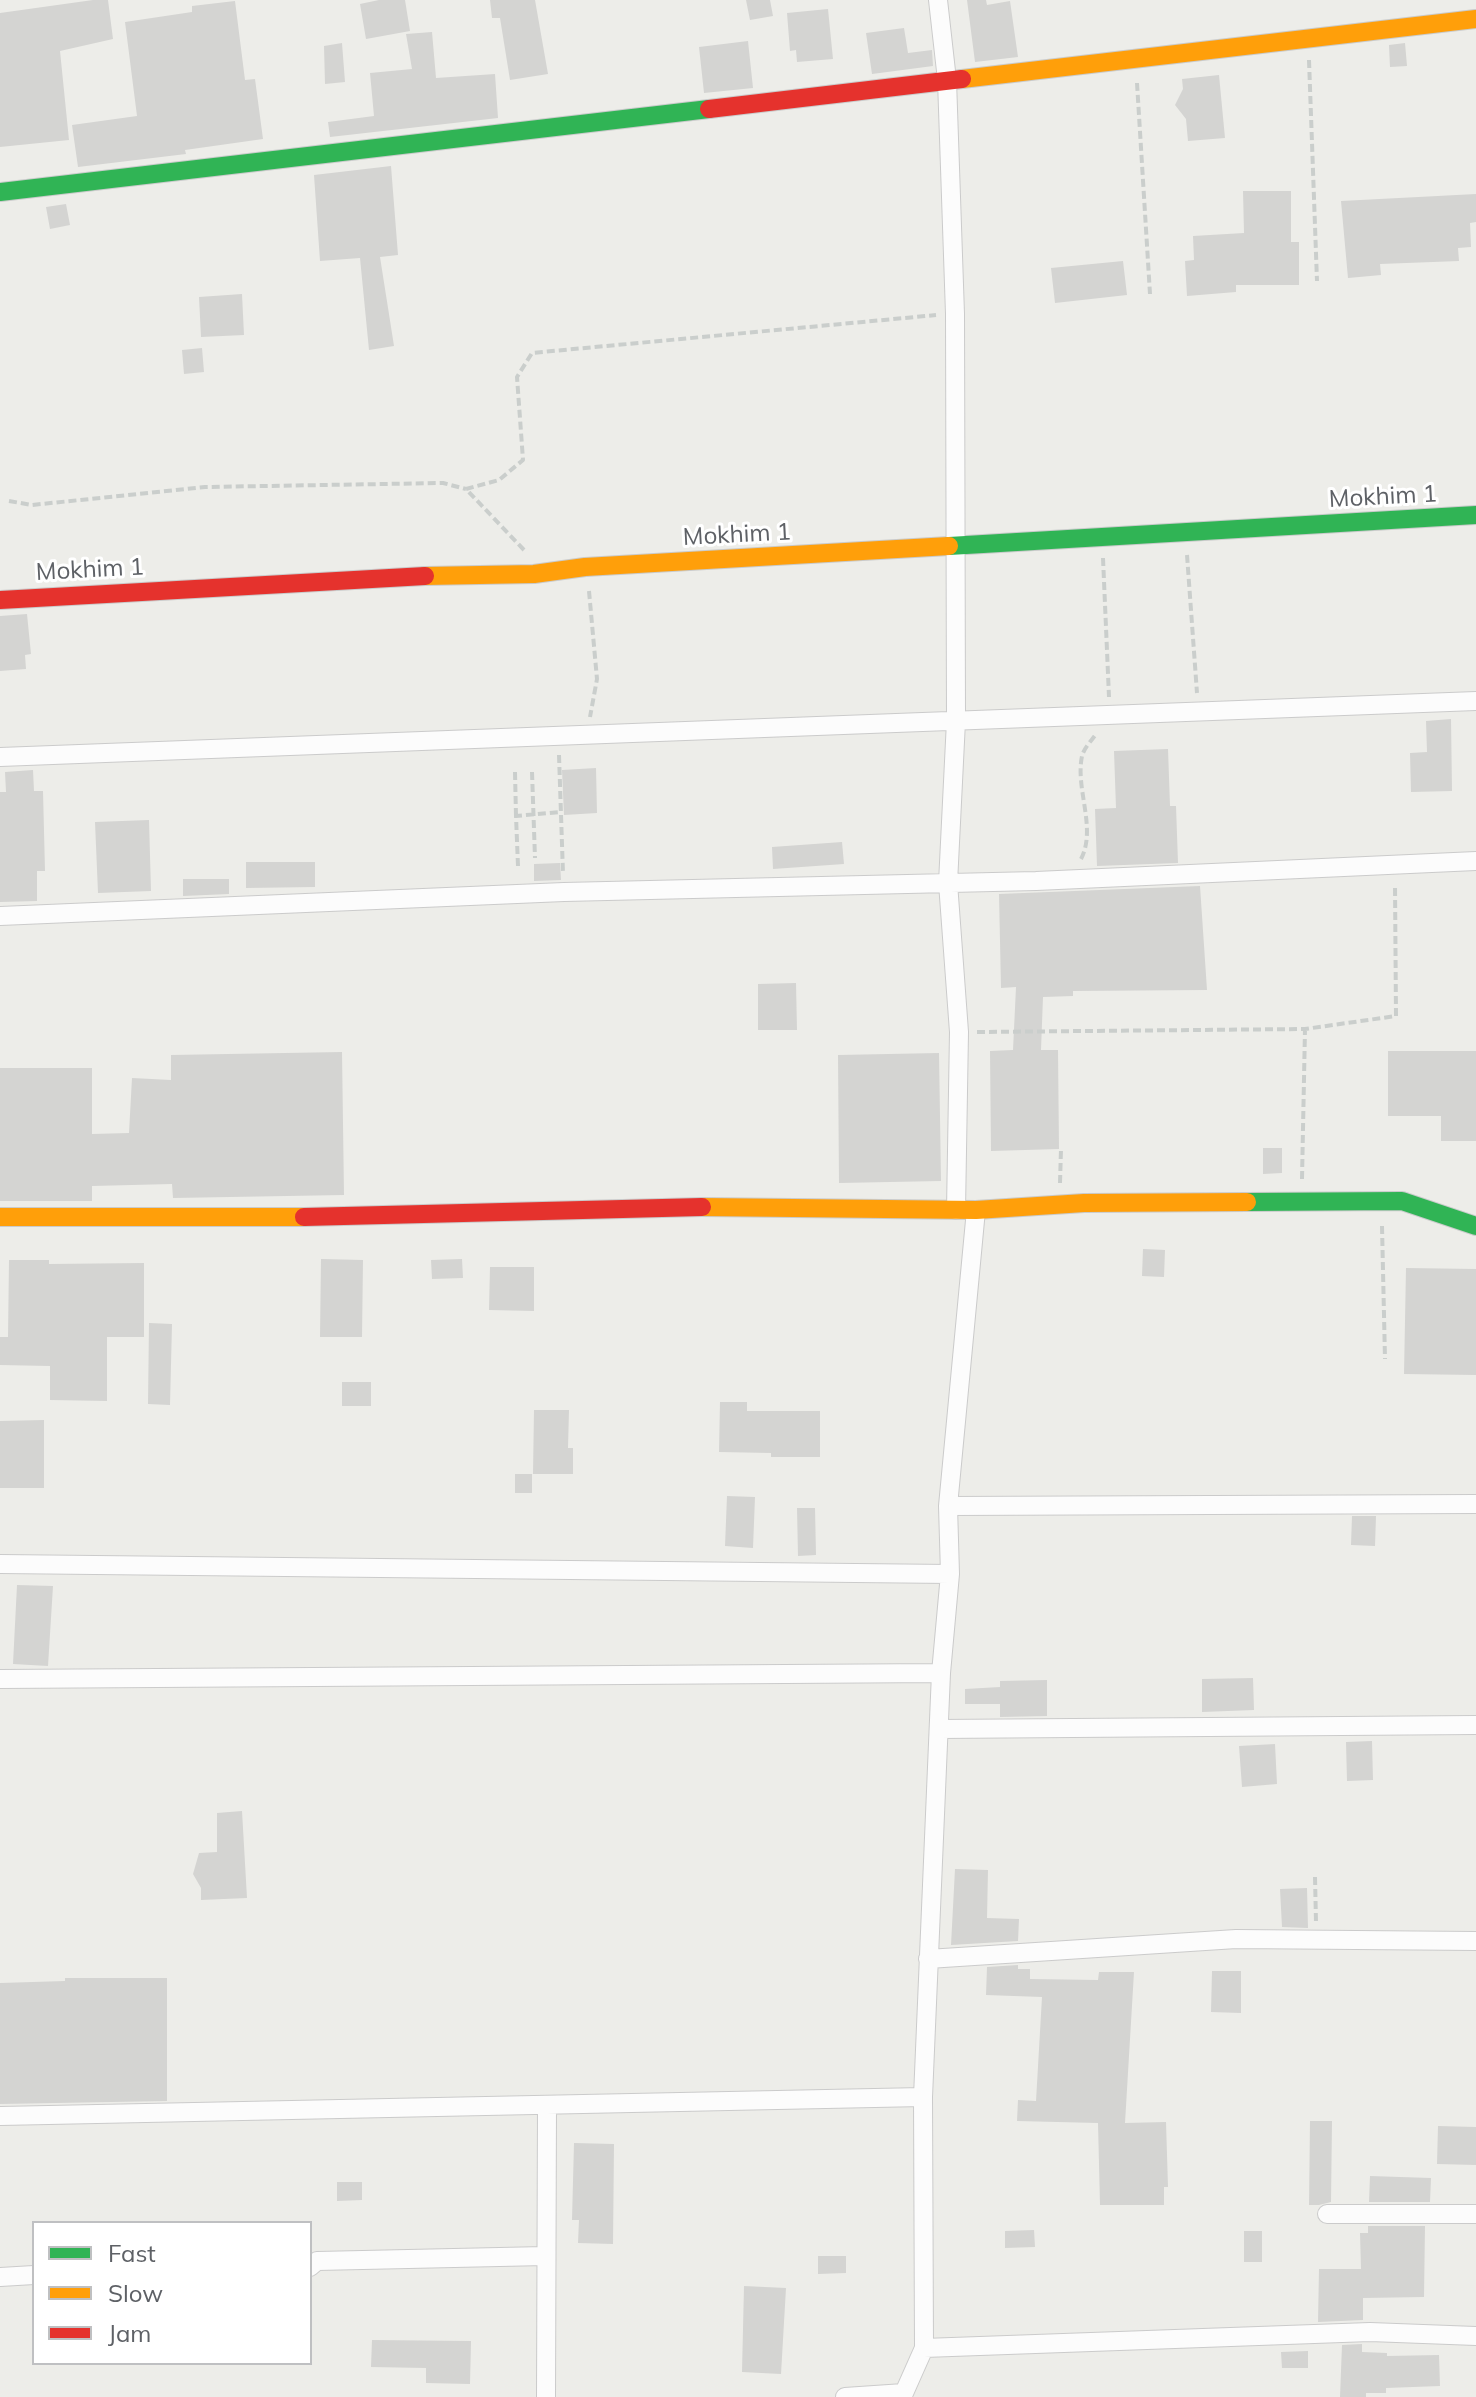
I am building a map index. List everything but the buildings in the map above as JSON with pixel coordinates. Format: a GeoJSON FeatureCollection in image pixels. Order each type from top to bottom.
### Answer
{"type":"FeatureCollection","features":[{"type":"Feature","properties":{"kind":"street"},"geometry":{"type":"LineString","coordinates":[[938,0],[947,80],[955,314],[956,721],[948,883],[959,1032],[956,1210]]}},
{"type":"Feature","properties":{"kind":"street"},"geometry":{"type":"LineString","coordinates":[[0,192],[1476,19]]}},
{"type":"Feature","properties":{"kind":"street","name":"Mokhim 1"},"geometry":{"type":"LineString","coordinates":[[0,600],[389,576],[534,574],[585,567],[1476,515]]}},
{"type":"Feature","properties":{"kind":"street"},"geometry":{"type":"LineString","coordinates":[[0,757],[1476,701]]}},
{"type":"Feature","properties":{"kind":"street"},"geometry":{"type":"LineString","coordinates":[[0,916],[116,914],[564,892],[1071,879],[1476,861]]}},
{"type":"Feature","properties":{"kind":"street"},"geometry":{"type":"LineString","coordinates":[[0,1217],[252,1218],[661,1207],[976,1210],[1058,1205],[1402,1201],[1476,1226]]}},
{"type":"Feature","properties":{"kind":"street"},"geometry":{"type":"LineString","coordinates":[[845,2397],[904,2395],[924,2348],[923,2097],[941,1673],[950,1574],[948,1506],[976,1210]]}},
{"type":"Feature","properties":{"kind":"street"},"geometry":{"type":"LineString","coordinates":[[948,1506],[1476,1504]]}},
{"type":"Feature","properties":{"kind":"street"},"geometry":{"type":"LineString","coordinates":[[0,1564],[950,1574]]}},
{"type":"Feature","properties":{"kind":"street"},"geometry":{"type":"LineString","coordinates":[[0,1679],[941,1673]]}},
{"type":"Feature","properties":{"kind":"street"},"geometry":{"type":"LineString","coordinates":[[939,1729],[1476,1725]]}},
{"type":"Feature","properties":{"kind":"street"},"geometry":{"type":"LineString","coordinates":[[928,1959],[1236,1939],[1476,1941]]}},
{"type":"Feature","properties":{"kind":"street"},"geometry":{"type":"LineString","coordinates":[[0,2116],[923,2097]]}},
{"type":"Feature","properties":{"kind":"street"},"geometry":{"type":"LineString","coordinates":[[546,2397],[547,2107]]}},
{"type":"Feature","properties":{"kind":"street"},"geometry":{"type":"LineString","coordinates":[[1327,2214],[1476,2214]]}},
{"type":"Feature","properties":{"kind":"street"},"geometry":{"type":"LineString","coordinates":[[312,2265],[317,2261],[545,2256]]}},
{"type":"Feature","properties":{"kind":"street"},"geometry":{"type":"LineString","coordinates":[[0,2277],[32,2275]]}},
{"type":"Feature","properties":{"kind":"street"},"geometry":{"type":"LineString","coordinates":[[924,2348],[1370,2332],[1476,2336]]}},
{"type":"Feature","properties":{"kind":"path"},"geometry":{"type":"LineString","coordinates":[[1308,38],[1317,281]]}},
{"type":"Feature","properties":{"kind":"path"},"geometry":{"type":"LineString","coordinates":[[1136,57],[1150,294]]}},
{"type":"Feature","properties":{"kind":"path"},"geometry":{"type":"LineString","coordinates":[[9,501],[32,505],[205,487],[443,483],[466,489],[499,480],[523,460],[517,377],[532,353],[955,314]]}},
{"type":"Feature","properties":{"kind":"path"},"geometry":{"type":"LineString","coordinates":[[466,489],[524,550],[534,574]]}},
{"type":"Feature","properties":{"kind":"path"},"geometry":{"type":"LineString","coordinates":[[1186,533],[1198,712]]}},
{"type":"Feature","properties":{"kind":"path"},"geometry":{"type":"LineString","coordinates":[[1071,879],[1088,846],[1082,794],[1082,754],[1109,715],[1102,537]]}},
{"type":"Feature","properties":{"kind":"path"},"geometry":{"type":"LineString","coordinates":[[585,567],[593,612],[597,679],[587,735]]}},
{"type":"Feature","properties":{"kind":"path"},"geometry":{"type":"LineString","coordinates":[[559,735],[564,892]]}},
{"type":"Feature","properties":{"kind":"path"},"geometry":{"type":"LineString","coordinates":[[515,772],[518,866]]}},
{"type":"Feature","properties":{"kind":"path"},"geometry":{"type":"LineString","coordinates":[[532,772],[536,814],[535,858]]}},
{"type":"Feature","properties":{"kind":"path"},"geometry":{"type":"LineString","coordinates":[[516,816],[560,812]]}},
{"type":"Feature","properties":{"kind":"path"},"geometry":{"type":"LineString","coordinates":[[959,1032],[1305,1029],[1396,1016],[1395,867]]}},
{"type":"Feature","properties":{"kind":"path"},"geometry":{"type":"LineString","coordinates":[[1301,1202],[1305,1029]]}},
{"type":"Feature","properties":{"kind":"path"},"geometry":{"type":"LineString","coordinates":[[1058,1205],[1061,1149]]}},
{"type":"Feature","properties":{"kind":"path"},"geometry":{"type":"LineString","coordinates":[[1381,1201],[1385,1359]]}},
{"type":"Feature","properties":{"kind":"path"},"geometry":{"type":"LineString","coordinates":[[1315,1877],[1317,1940]]}},
{"type":"Feature","properties":{"kind":"traffic: fast"},"geometry":{"type":"LineString","coordinates":[[0,192],[709,109]]}},
{"type":"Feature","properties":{"kind":"traffic: fast"},"geometry":{"type":"LineString","coordinates":[[949,546],[1476,515]]}},
{"type":"Feature","properties":{"kind":"traffic: fast"},"geometry":{"type":"LineString","coordinates":[[1247,1202],[1402,1201],[1476,1226]]}},
{"type":"Feature","properties":{"kind":"traffic: slow"},"geometry":{"type":"LineString","coordinates":[[962,79],[1476,19]]}},
{"type":"Feature","properties":{"kind":"traffic: slow"},"geometry":{"type":"LineString","coordinates":[[425,576],[534,574],[585,567],[949,546]]}},
{"type":"Feature","properties":{"kind":"traffic: slow"},"geometry":{"type":"LineString","coordinates":[[702,1207],[976,1210],[1084,1203],[1247,1202]]}},
{"type":"Feature","properties":{"kind":"traffic: slow"},"geometry":{"type":"LineString","coordinates":[[0,1217],[304,1217]]}},
{"type":"Feature","properties":{"kind":"traffic: jam"},"geometry":{"type":"LineString","coordinates":[[709,109],[962,79]]}},
{"type":"Feature","properties":{"kind":"traffic: jam"},"geometry":{"type":"LineString","coordinates":[[0,600],[425,576]]}},
{"type":"Feature","properties":{"kind":"traffic: jam"},"geometry":{"type":"LineString","coordinates":[[304,1217],[702,1207]]}}]}
